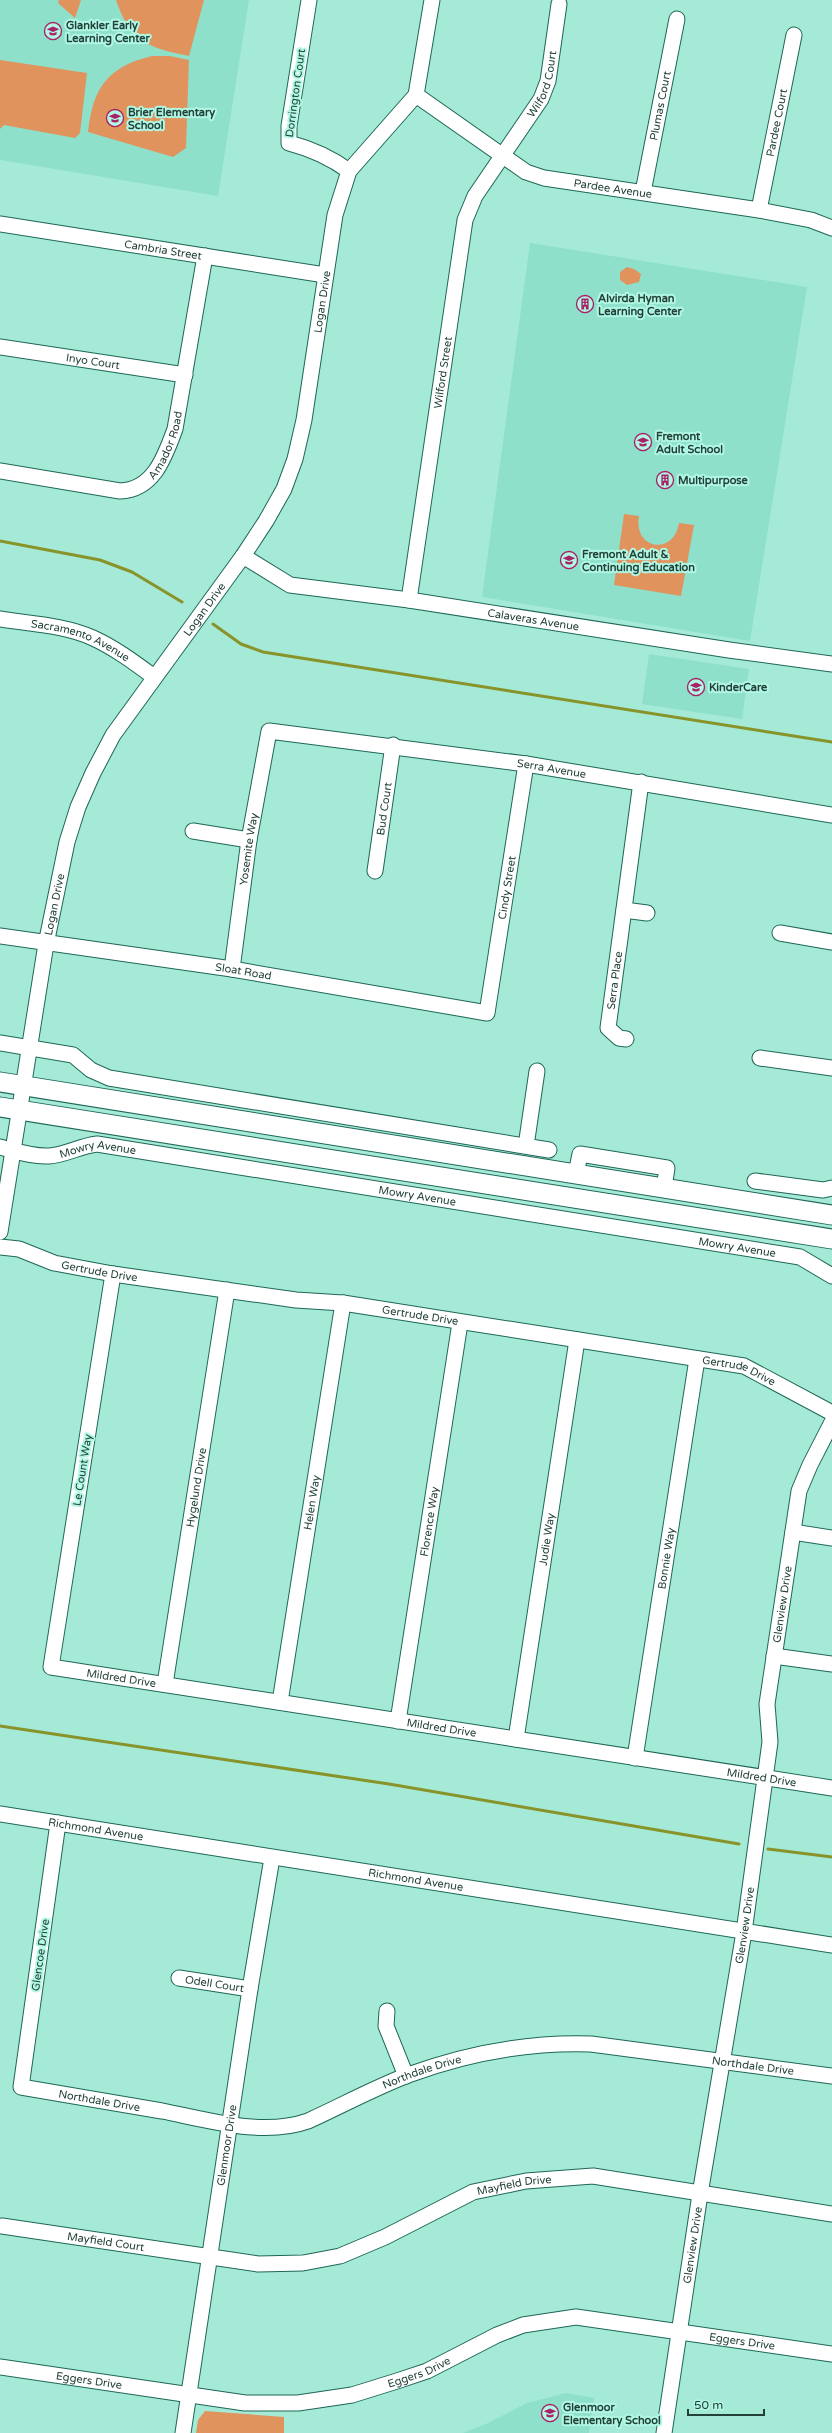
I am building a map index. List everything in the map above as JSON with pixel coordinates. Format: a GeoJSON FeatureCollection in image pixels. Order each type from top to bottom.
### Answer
{"type":"FeatureCollection","features":[{"type":"Feature","properties":{"kind":"main road"},"geometry":{"type":"LineString","coordinates":[[0,1082],[832,1215]]}},
{"type":"Feature","properties":{"kind":"main road","name":"Mowry Avenue"},"geometry":{"type":"LineString","coordinates":[[0,1107],[832,1239]]}},
{"type":"Feature","properties":{"kind":"street","name":"Dorrington Court"},"geometry":{"type":"LineString","coordinates":[[309,0],[289,126],[289,143],[310,148],[331,158],[349,171]]}},
{"type":"Feature","properties":{"kind":"street"},"geometry":{"type":"LineString","coordinates":[[416,95],[432,0]]}},
{"type":"Feature","properties":{"kind":"street","name":"Wilford Court"},"geometry":{"type":"LineString","coordinates":[[501,154],[541,99],[548,81],[559,4]]}},
{"type":"Feature","properties":{"kind":"street","name":"Plumas Court"},"geometry":{"type":"LineString","coordinates":[[643,192],[677,19]]}},
{"type":"Feature","properties":{"kind":"street","name":"Pardee Court"},"geometry":{"type":"LineString","coordinates":[[759,210],[794,35]]}},
{"type":"Feature","properties":{"kind":"street","name":"Logan Drive"},"geometry":{"type":"LineString","coordinates":[[0,1232],[15,1151],[46,944],[67,842],[78,807],[93,772],[113,735],[243,556],[284,489],[295,459],[304,420],[335,215],[349,171],[416,95]]}},
{"type":"Feature","properties":{"kind":"street","name":"Pardee Avenue"},"geometry":{"type":"LineString","coordinates":[[416,95],[526,172],[544,178],[759,210],[811,220],[832,228]]}},
{"type":"Feature","properties":{"kind":"street","name":"Wilford Street"},"geometry":{"type":"LineString","coordinates":[[409,600],[465,220],[474,196],[501,154]]}},
{"type":"Feature","properties":{"kind":"street","name":"Cambria Street"},"geometry":{"type":"LineString","coordinates":[[0,224],[325,274]]}},
{"type":"Feature","properties":{"kind":"street","name":"Amador Road"},"geometry":{"type":"LineString","coordinates":[[0,471],[120,491],[132,491],[146,483],[165,456],[175,429],[205,256]]}},
{"type":"Feature","properties":{"kind":"street","name":"Inyo Court"},"geometry":{"type":"LineString","coordinates":[[0,347],[185,375]]}},
{"type":"Feature","properties":{"kind":"street","name":"Calaveras Avenue"},"geometry":{"type":"LineString","coordinates":[[243,556],[290,585],[409,600],[729,650],[832,664]]}},
{"type":"Feature","properties":{"kind":"street","name":"Sacramento Avenue"},"geometry":{"type":"LineString","coordinates":[[0,619],[72,631],[92,637],[114,649],[154,677]]}},
{"type":"Feature","properties":{"kind":"street","name":"Serra Avenue"},"geometry":{"type":"LineString","coordinates":[[270,731],[393,745],[526,764],[641,782],[759,804],[832,814]]}},
{"type":"Feature","properties":{"kind":"street","name":"Yosemite Way"},"geometry":{"type":"LineString","coordinates":[[232,969],[249,840],[270,731]]}},
{"type":"Feature","properties":{"kind":"street","name":"Bud Court"},"geometry":{"type":"LineString","coordinates":[[375,871],[393,745]]}},
{"type":"Feature","properties":{"kind":"street","name":"Cindy Street"},"geometry":{"type":"LineString","coordinates":[[487,1013],[526,764]]}},
{"type":"Feature","properties":{"kind":"street","name":"Serra Place"},"geometry":{"type":"LineString","coordinates":[[626,1039],[619,1038],[608,1028],[641,782]]}},
{"type":"Feature","properties":{"kind":"street"},"geometry":{"type":"LineString","coordinates":[[193,831],[249,840]]}},
{"type":"Feature","properties":{"kind":"street"},"geometry":{"type":"LineString","coordinates":[[624,910],[647,913]]}},
{"type":"Feature","properties":{"kind":"street"},"geometry":{"type":"LineString","coordinates":[[780,933],[832,942]]}},
{"type":"Feature","properties":{"kind":"street","name":"Sloat Road"},"geometry":{"type":"LineString","coordinates":[[0,936],[46,944],[232,969],[487,1013]]}},
{"type":"Feature","properties":{"kind":"street"},"geometry":{"type":"LineString","coordinates":[[0,1043],[73,1055],[91,1070],[109,1078],[549,1150]]}},
{"type":"Feature","properties":{"kind":"street"},"geometry":{"type":"LineString","coordinates":[[760,1058],[832,1068]]}},
{"type":"Feature","properties":{"kind":"street"},"geometry":{"type":"LineString","coordinates":[[526,1146],[537,1071]]}},
{"type":"Feature","properties":{"kind":"street","name":"Mowry Avenue"},"geometry":{"type":"LineString","coordinates":[[0,1147],[34,1156],[50,1156],[82,1146],[97,1144],[800,1257],[832,1276]]}},
{"type":"Feature","properties":{"kind":"street"},"geometry":{"type":"LineString","coordinates":[[755,1181],[822,1190],[832,1188]]}},
{"type":"Feature","properties":{"kind":"street","name":"Gertrude Drive"},"geometry":{"type":"LineString","coordinates":[[0,1247],[18,1249],[54,1263],[113,1274],[296,1300],[343,1303],[460,1323],[744,1366],[832,1413]]}},
{"type":"Feature","properties":{"kind":"street","name":"Le Count Way"},"geometry":{"type":"LineString","coordinates":[[51,1667],[113,1274]]}},
{"type":"Feature","properties":{"kind":"street","name":"Hygelund Drive"},"geometry":{"type":"LineString","coordinates":[[165,1684],[228,1290]]}},
{"type":"Feature","properties":{"kind":"street","name":"Helen Way"},"geometry":{"type":"LineString","coordinates":[[280,1702],[343,1303]]}},
{"type":"Feature","properties":{"kind":"street","name":"Florence Way"},"geometry":{"type":"LineString","coordinates":[[398,1720],[460,1323]]}},
{"type":"Feature","properties":{"kind":"street","name":"Judie Way"},"geometry":{"type":"LineString","coordinates":[[516,1739],[577,1340]]}},
{"type":"Feature","properties":{"kind":"street","name":"Bonnie Way"},"geometry":{"type":"LineString","coordinates":[[636,1758],[697,1359]]}},
{"type":"Feature","properties":{"kind":"street","name":"Glenview Drive"},"geometry":{"type":"LineString","coordinates":[[664,2433],[678,2331],[744,1932],[770,1742],[767,1704],[799,1491],[810,1465],[832,1422]]}},
{"type":"Feature","properties":{"kind":"street"},"geometry":{"type":"LineString","coordinates":[[793,1532],[832,1538]]}},
{"type":"Feature","properties":{"kind":"street"},"geometry":{"type":"LineString","coordinates":[[774,1656],[832,1664]]}},
{"type":"Feature","properties":{"kind":"street","name":"Mildred Drive"},"geometry":{"type":"LineString","coordinates":[[51,1667],[832,1788]]}},
{"type":"Feature","properties":{"kind":"street","name":"Richmond Avenue"},"geometry":{"type":"LineString","coordinates":[[0,1814],[832,1945]]}},
{"type":"Feature","properties":{"kind":"street","name":"Glencoe Drive"},"geometry":{"type":"LineString","coordinates":[[21,2086],[58,1823]]}},
{"type":"Feature","properties":{"kind":"street","name":"Glenmoor Drive"},"geometry":{"type":"LineString","coordinates":[[183,2433],[231,2124],[250,1989],[272,1858]]}},
{"type":"Feature","properties":{"kind":"street","name":"Odell Court"},"geometry":{"type":"LineString","coordinates":[[179,1978],[250,1989]]}},
{"type":"Feature","properties":{"kind":"street"},"geometry":{"type":"LineString","coordinates":[[386,2010],[386,2026],[406,2076]]}},
{"type":"Feature","properties":{"kind":"street","name":"Northdale Drive"},"geometry":{"type":"LineString","coordinates":[[21,2086],[231,2124],[272,2128],[295,2126],[406,2076],[462,2057],[502,2049],[554,2043],[591,2044],[723,2060],[832,2076]]}},
{"type":"Feature","properties":{"kind":"street","name":"Mayfield Drive"},"geometry":{"type":"LineString","coordinates":[[210,2257],[258,2264],[304,2263],[340,2256],[385,2237],[473,2192],[526,2181],[593,2176],[832,2214]]}},
{"type":"Feature","properties":{"kind":"street","name":"Mayfield Court"},"geometry":{"type":"LineString","coordinates":[[2,2226],[210,2257]]}},
{"type":"Feature","properties":{"kind":"street","name":"Eggers Drive"},"geometry":{"type":"LineString","coordinates":[[0,2367],[258,2403],[298,2403],[352,2395],[427,2371],[497,2335],[544,2320],[576,2317],[832,2354]]}},
{"type":"Feature","properties":{"kind":"shaded area","name":"Brier Elementary School"},"geometry":{"type":"Polygon","coordinates":[[[0,0],[249,0],[218,196],[0,160],[0,0]]]}},
{"type":"Feature","properties":{"kind":"shaded area"},"geometry":{"type":"Polygon","coordinates":[[[59,0],[81,0],[75,18],[58,3],[59,0]]]}},
{"type":"Feature","properties":{"kind":"shaded area"},"geometry":{"type":"Polygon","coordinates":[[[116,0],[204,0],[189,56],[163,50],[143,41],[128,25],[116,0]]]}},
{"type":"Feature","properties":{"kind":"shaded area"},"geometry":{"type":"Polygon","coordinates":[[[152,56],[170,56],[189,60],[186,148],[173,157],[88,132],[94,103],[105,82],[113,73],[124,66],[152,56]]]}},
{"type":"Feature","properties":{"kind":"shaded area"},"geometry":{"type":"Polygon","coordinates":[[[0,60],[87,73],[80,133],[75,138],[4,125],[0,129],[0,60]]]}},
{"type":"Feature","properties":{"kind":"shaded area","name":"Fremont Adult School"},"geometry":{"type":"Polygon","coordinates":[[[530,243],[807,287],[750,641],[482,597],[530,243]]]}},
{"type":"Feature","properties":{"kind":"shaded area"},"geometry":{"type":"Polygon","coordinates":[[[627,267],[634,269],[641,274],[639,282],[627,285],[620,280],[620,272],[627,267]]]}},
{"type":"Feature","properties":{"kind":"shaded area"},"geometry":{"type":"Polygon","coordinates":[[[624,514],[639,516],[639,527],[642,536],[648,542],[655,545],[670,541],[676,534],[679,523],[694,525],[681,596],[614,585],[624,514]]]}},
{"type":"Feature","properties":{"kind":"shaded area","name":"KinderCare"},"geometry":{"type":"Polygon","coordinates":[[[649,654],[749,669],[742,719],[642,704],[649,654]]]}},
{"type":"Feature","properties":{"kind":"shaded area","name":"Glenmoor Elementary School"},"geometry":{"type":"Polygon","coordinates":[[[566,2393],[594,2398],[589,2433],[463,2433],[488,2423],[527,2403],[566,2393]]]}},
{"type":"Feature","properties":{"kind":"shaded area"},"geometry":{"type":"Polygon","coordinates":[[[205,2411],[284,2417],[284,2433],[196,2433],[198,2420],[205,2411]]]}},
{"type":"Feature","properties":{"kind":"waterway"},"geometry":{"type":"LineString","coordinates":[[0,541],[100,560],[132,572],[182,602]]}},
{"type":"Feature","properties":{"kind":"waterway"},"geometry":{"type":"LineString","coordinates":[[213,624],[241,644],[263,652],[832,742]]}},
{"type":"Feature","properties":{"kind":"waterway"},"geometry":{"type":"LineString","coordinates":[[0,1726],[389,1784],[739,1844]]}},
{"type":"Feature","properties":{"kind":"waterway"},"geometry":{"type":"LineString","coordinates":[[768,1849],[832,1857]]}},
{"type":"Feature","properties":{"kind":"place","name":"Glankler Early Learning Center"},"geometry":{"type":"Point","coordinates":[53,31]}},
{"type":"Feature","properties":{"kind":"place","name":"Brier Elementary School"},"geometry":{"type":"Point","coordinates":[115,118]}},
{"type":"Feature","properties":{"kind":"place","name":"Alvirda Hyman Learning Center"},"geometry":{"type":"Point","coordinates":[585,304]}},
{"type":"Feature","properties":{"kind":"place","name":"Fremont Adult School"},"geometry":{"type":"Point","coordinates":[643,442]}},
{"type":"Feature","properties":{"kind":"place","name":"Multipurpose"},"geometry":{"type":"Point","coordinates":[665,480]}},
{"type":"Feature","properties":{"kind":"place","name":"Fremont Adult & Continuing Education"},"geometry":{"type":"Point","coordinates":[569,560]}},
{"type":"Feature","properties":{"kind":"place","name":"KinderCare"},"geometry":{"type":"Point","coordinates":[696,687]}},
{"type":"Feature","properties":{"kind":"place","name":"Glenmoor Elementary School"},"geometry":{"type":"Point","coordinates":[550,2413]}}]}
